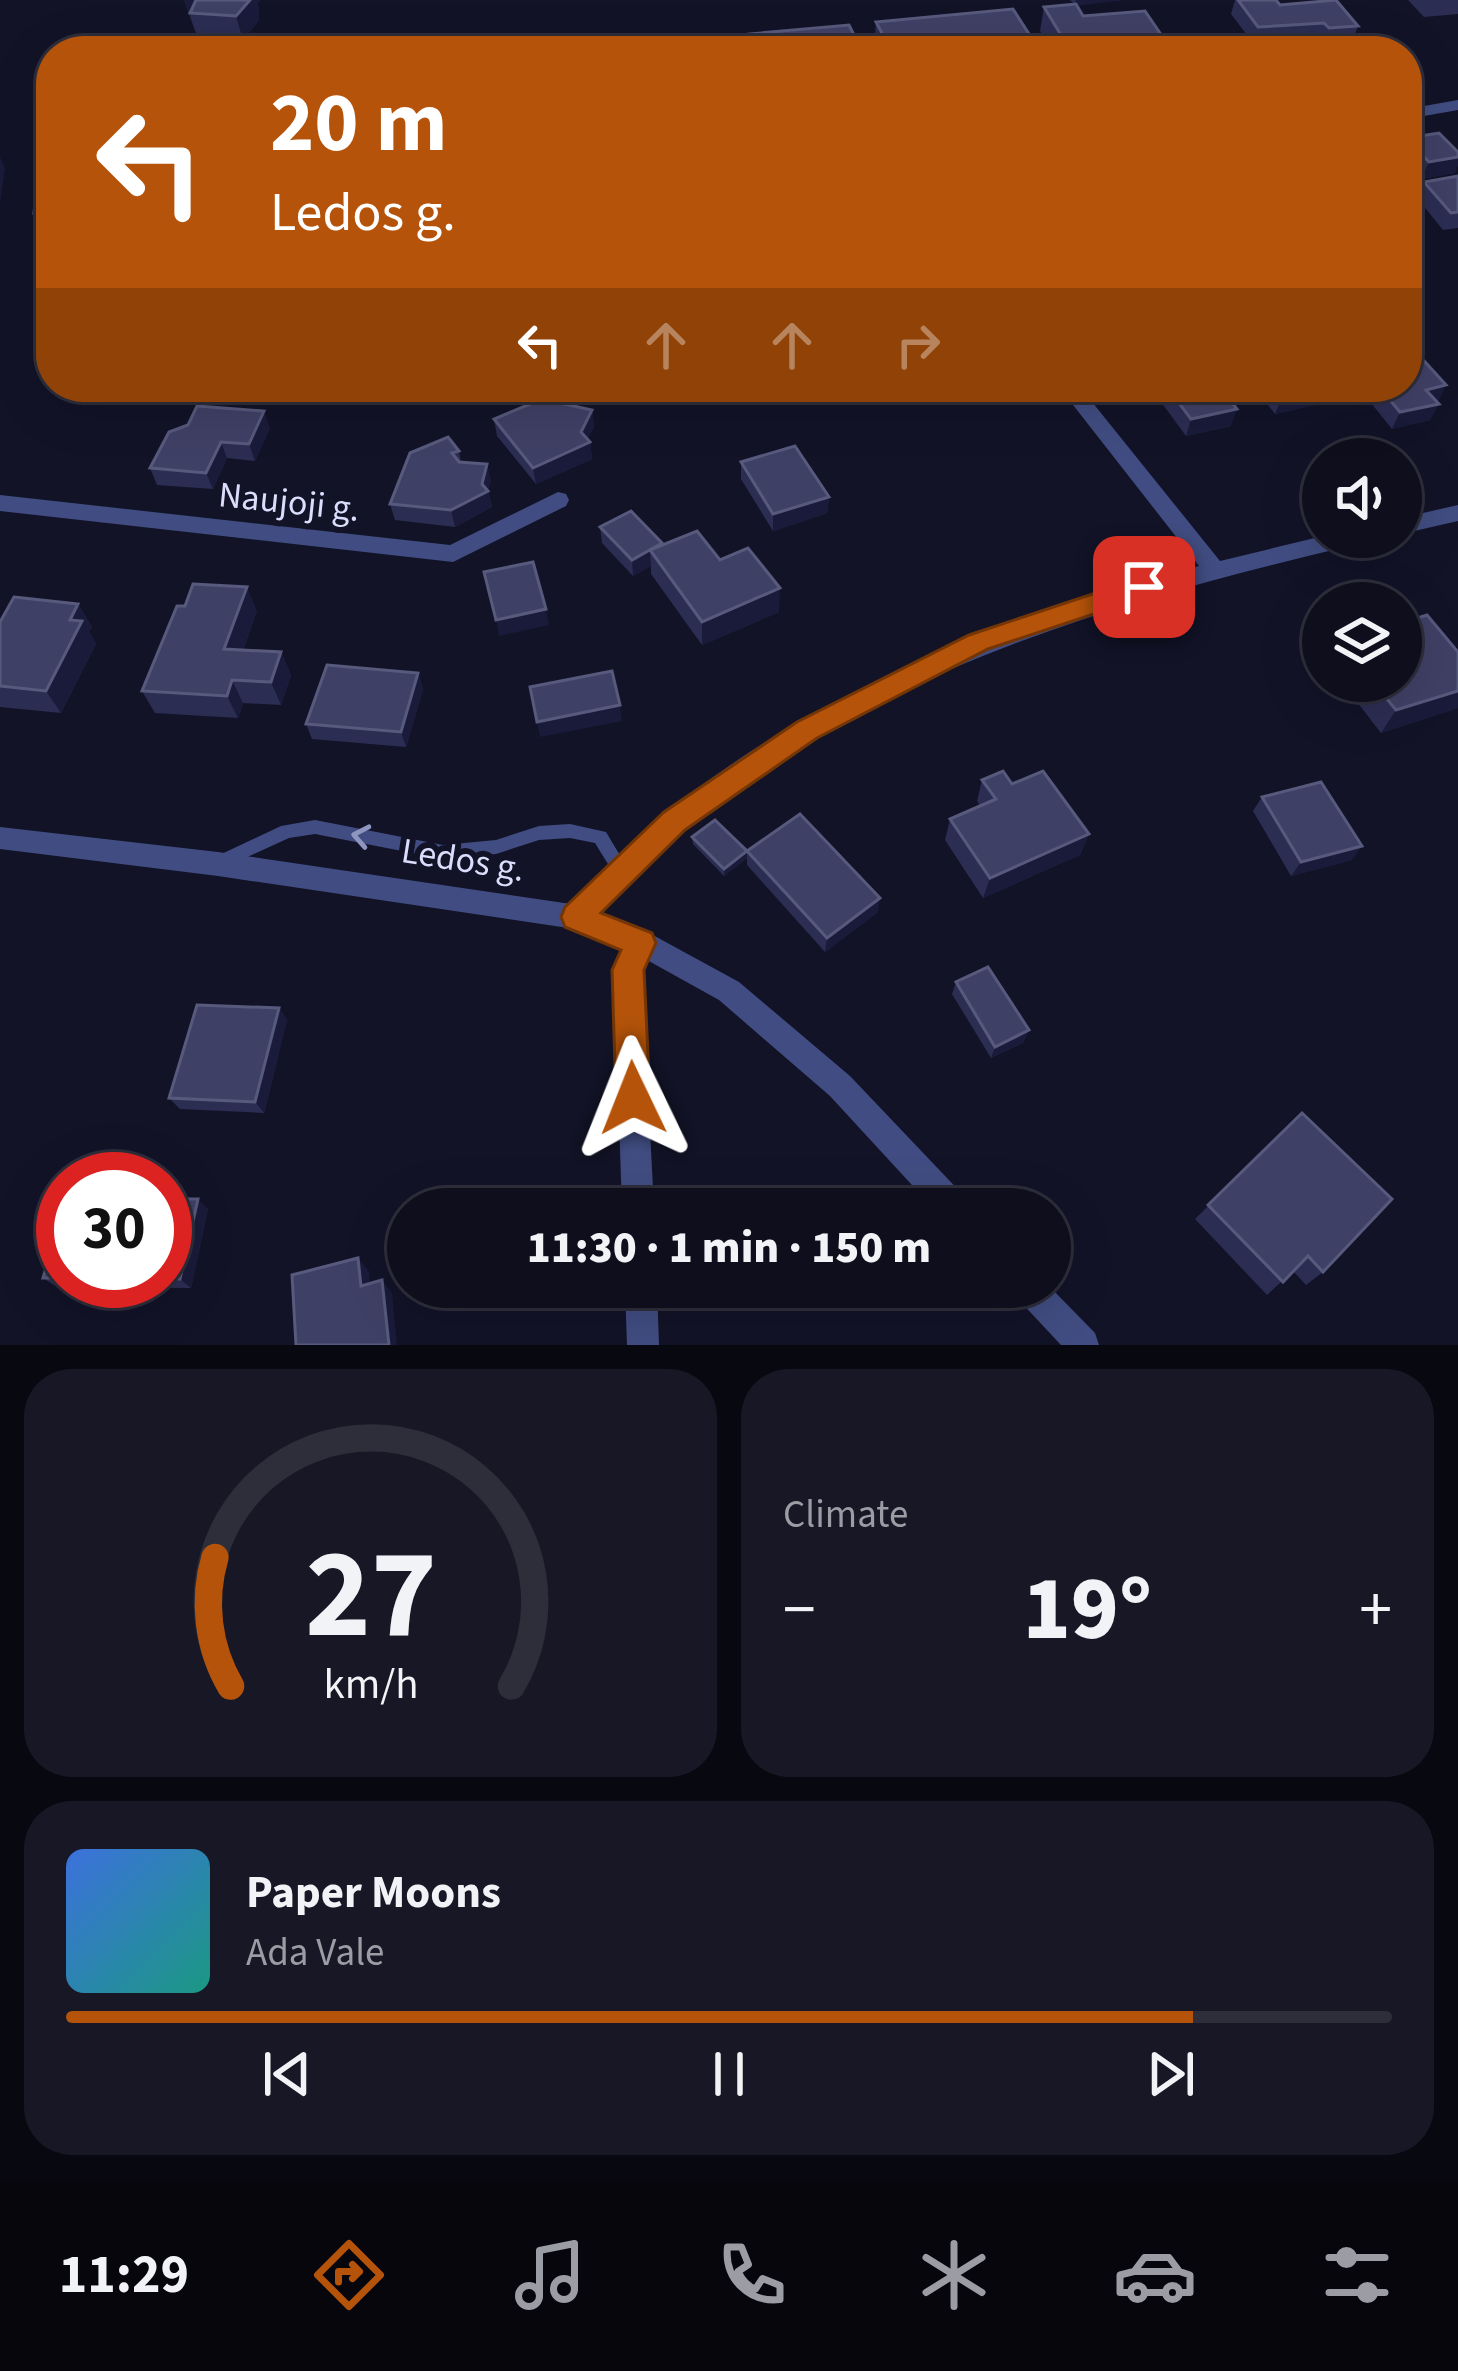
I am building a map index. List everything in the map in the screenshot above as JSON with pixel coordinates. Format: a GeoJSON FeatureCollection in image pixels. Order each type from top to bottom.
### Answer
{"type":"FeatureCollection","features":[{"type":"Feature","properties":{"kind":"street"},"geometry":{"type":"LineString","coordinates":[[1422,111],[1458,105]]}},
{"type":"Feature","properties":{"kind":"street"},"geometry":{"type":"LineString","coordinates":[[1081,402],[1213,568]]}},
{"type":"Feature","properties":{"kind":"street","name":"Naujoji g."},"geometry":{"type":"LineString","coordinates":[[0,503],[453,554],[558,500]]}},
{"type":"Feature","properties":{"kind":"street"},"geometry":{"type":"LineString","coordinates":[[1422,521],[1458,513]]}},
{"type":"Feature","properties":{"kind":"street"},"geometry":{"type":"LineString","coordinates":[[576,917],[674,821],[826,720],[979,642],[1110,597],[1302,548]]}},
{"type":"Feature","properties":{"kind":"street","name":"Ledos g."},"geometry":{"type":"LineString","coordinates":[[0,838],[218,864],[576,917],[641,943],[729,991],[840,1086],[936,1188]]}},
{"type":"Feature","properties":{"kind":"street"},"geometry":{"type":"LineString","coordinates":[[637,1188],[628,970],[641,943]]}},
{"type":"Feature","properties":{"kind":"street"},"geometry":{"type":"LineString","coordinates":[[642,1308],[643,1345]]}},
{"type":"Feature","properties":{"kind":"street"},"geometry":{"type":"LineString","coordinates":[[1048,1308],[1083,1345]]}},
{"type":"Feature","properties":{"kind":"lane"},"geometry":{"type":"LineString","coordinates":[[218,864],[287,830],[315,827],[443,852],[570,831],[600,837],[622,872]]}},
{"type":"Feature","properties":{"kind":"building"},"geometry":{"type":"Polygon","coordinates":[[[196,0],[250,0],[236,16],[190,13],[196,0]]]}},
{"type":"Feature","properties":{"kind":"building"},"geometry":{"type":"Polygon","coordinates":[[[1238,0],[1276,0],[1280,5],[1336,0],[1358,26],[1258,27],[1238,0]]]}},
{"type":"Feature","properties":{"kind":"building"},"geometry":{"type":"Polygon","coordinates":[[[1076,4],[1083,16],[1145,11],[1162,36],[1062,36],[1044,7],[1076,4]]]}},
{"type":"Feature","properties":{"kind":"building"},"geometry":{"type":"Polygon","coordinates":[[[1013,9],[1029,34],[884,36],[876,22],[1013,9]]]}},
{"type":"Feature","properties":{"kind":"building"},"geometry":{"type":"Polygon","coordinates":[[[849,25],[854,36],[750,36],[849,25]]]}},
{"type":"Feature","properties":{"kind":"building"},"geometry":{"type":"Polygon","coordinates":[[[1439,133],[1458,152],[1458,157],[1429,162],[1422,155],[1422,136],[1439,133]]]}},
{"type":"Feature","properties":{"kind":"building"},"geometry":{"type":"Polygon","coordinates":[[[1458,176],[1458,212],[1451,213],[1424,182],[1458,176]]]}},
{"type":"Feature","properties":{"kind":"building"},"geometry":{"type":"Polygon","coordinates":[[[1422,359],[1446,385],[1426,390],[1439,404],[1400,412],[1392,402],[1422,402],[1422,359]]]}},
{"type":"Feature","properties":{"kind":"building"},"geometry":{"type":"Polygon","coordinates":[[[535,402],[592,410],[581,432],[590,442],[533,468],[494,419],[535,402]]]}},
{"type":"Feature","properties":{"kind":"building"},"geometry":{"type":"Polygon","coordinates":[[[1178,402],[1232,402],[1237,409],[1191,419],[1178,402]]]}},
{"type":"Feature","properties":{"kind":"building"},"geometry":{"type":"Polygon","coordinates":[[[197,406],[264,411],[249,444],[221,442],[206,473],[150,468],[169,432],[188,425],[197,406]]]}},
{"type":"Feature","properties":{"kind":"building"},"geometry":{"type":"Polygon","coordinates":[[[448,437],[459,451],[452,453],[459,462],[487,464],[482,484],[488,491],[451,510],[390,504],[410,453],[448,437]]]}},
{"type":"Feature","properties":{"kind":"building"},"geometry":{"type":"Polygon","coordinates":[[[795,446],[829,497],[773,514],[741,462],[795,446]]]}},
{"type":"Feature","properties":{"kind":"building"},"geometry":{"type":"Polygon","coordinates":[[[631,511],[662,543],[632,560],[600,527],[631,511]]]}},
{"type":"Feature","properties":{"kind":"building"},"geometry":{"type":"Polygon","coordinates":[[[697,531],[720,560],[748,548],[780,588],[702,622],[650,550],[697,531]]]}},
{"type":"Feature","properties":{"kind":"building"},"geometry":{"type":"Polygon","coordinates":[[[533,562],[546,609],[496,620],[484,572],[533,562]]]}},
{"type":"Feature","properties":{"kind":"building"},"geometry":{"type":"Polygon","coordinates":[[[193,584],[247,587],[224,649],[281,652],[271,682],[232,680],[227,696],[142,691],[177,606],[185,606],[193,584]]]}},
{"type":"Feature","properties":{"kind":"building"},"geometry":{"type":"Polygon","coordinates":[[[14,597],[78,604],[70,620],[82,621],[46,691],[0,686],[0,622],[14,597]]]}},
{"type":"Feature","properties":{"kind":"building"},"geometry":{"type":"Polygon","coordinates":[[[1427,615],[1458,652],[1458,691],[1396,710],[1389,702],[1422,702],[1422,617],[1427,615]]]}},
{"type":"Feature","properties":{"kind":"building"},"geometry":{"type":"Polygon","coordinates":[[[327,665],[418,673],[401,732],[306,724],[327,665]]]}},
{"type":"Feature","properties":{"kind":"building"},"geometry":{"type":"Polygon","coordinates":[[[612,671],[620,705],[537,722],[530,687],[612,671]]]}},
{"type":"Feature","properties":{"kind":"building"},"geometry":{"type":"Polygon","coordinates":[[[1003,771],[1012,784],[1043,771],[1089,834],[990,878],[950,819],[996,799],[982,780],[1003,771]]]}},
{"type":"Feature","properties":{"kind":"building"},"geometry":{"type":"Polygon","coordinates":[[[1321,782],[1362,846],[1301,862],[1262,797],[1321,782]]]}},
{"type":"Feature","properties":{"kind":"building"},"geometry":{"type":"Polygon","coordinates":[[[800,814],[880,898],[827,938],[747,851],[800,814]]]}},
{"type":"Feature","properties":{"kind":"building"},"geometry":{"type":"Polygon","coordinates":[[[715,820],[747,851],[724,869],[692,837],[715,820]]]}},
{"type":"Feature","properties":{"kind":"building"},"geometry":{"type":"Polygon","coordinates":[[[988,967],[1029,1030],[995,1047],[956,982],[988,967]]]}},
{"type":"Feature","properties":{"kind":"building"},"geometry":{"type":"Polygon","coordinates":[[[197,1005],[279,1008],[255,1102],[169,1098],[197,1005]]]}},
{"type":"Feature","properties":{"kind":"building"},"geometry":{"type":"Polygon","coordinates":[[[1302,1113],[1392,1199],[1323,1272],[1308,1256],[1283,1282],[1208,1205],[1302,1113]]]}},
{"type":"Feature","properties":{"kind":"building"},"geometry":{"type":"Polygon","coordinates":[[[358,1258],[361,1286],[382,1280],[389,1345],[296,1345],[292,1275],[358,1258]]]}},
{"type":"Feature","properties":{"kind":"route"},"geometry":{"type":"LineString","coordinates":[[633,1098],[628,970],[641,943],[576,917],[674,821],[807,730],[979,642],[1144,587]]}}]}
